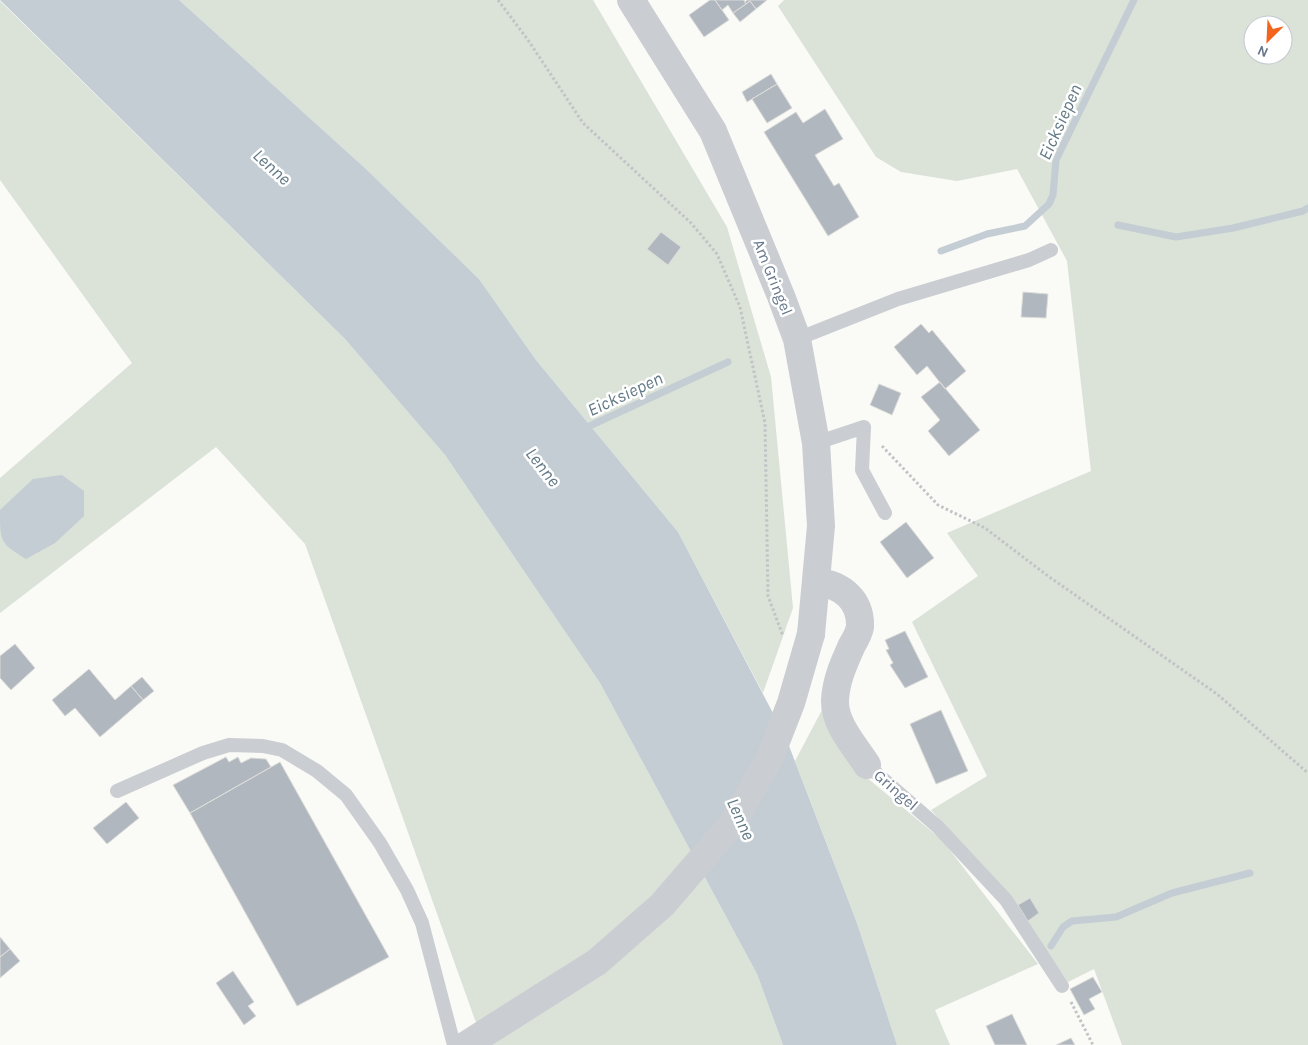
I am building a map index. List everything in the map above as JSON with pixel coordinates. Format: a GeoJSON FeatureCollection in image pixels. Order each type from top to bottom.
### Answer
{"type":"FeatureCollection","features":[{"type":"Feature","properties":{"kind":"street","name":"Am Gringel"},"geometry":{"type":"LineString","coordinates":[[466,1045],[597,962],[662,906],[732,824],[770,758],[791,703],[799,639],[818,582],[821,526],[816,443],[797,339],[782,296],[713,131],[632,0]]}},
{"type":"Feature","properties":{"kind":"street","name":"Gringel"},"geometry":{"type":"LineString","coordinates":[[818,582],[831,584],[850,595],[857,608],[860,628],[838,676],[835,702],[839,723],[867,765]]}},
{"type":"Feature","properties":{"kind":"lane"},"geometry":{"type":"LineString","coordinates":[[797,339],[882,304],[930,288],[1029,260],[1051,250]]}},
{"type":"Feature","properties":{"kind":"lane"},"geometry":{"type":"LineString","coordinates":[[816,443],[864,427],[862,470],[884,513]]}},
{"type":"Feature","properties":{"kind":"lane"},"geometry":{"type":"LineString","coordinates":[[117,791],[203,753],[229,745],[263,746],[282,750],[317,771],[346,795],[380,843],[407,890],[422,923],[454,1045]]}},
{"type":"Feature","properties":{"kind":"lane","name":"Gringel"},"geometry":{"type":"LineString","coordinates":[[867,765],[938,827],[1006,900],[1062,986]]}},
{"type":"Feature","properties":{"kind":"path"},"geometry":{"type":"LineString","coordinates":[[498,0],[528,40],[583,123],[691,223],[717,254],[740,306],[766,423],[768,596],[778,626],[799,639]]}},
{"type":"Feature","properties":{"kind":"path"},"geometry":{"type":"LineString","coordinates":[[864,427],[938,506],[985,528],[1048,576],[1217,694],[1308,773]]}},
{"type":"Feature","properties":{"kind":"path"},"geometry":{"type":"LineString","coordinates":[[1062,986],[1093,1045]]}},
{"type":"Feature","properties":{"kind":"shaded area"},"geometry":{"type":"Polygon","coordinates":[[[179,0],[593,0],[727,227],[771,377],[793,608],[763,693],[678,532],[536,360],[479,279],[366,169],[179,0]]]}},
{"type":"Feature","properties":{"kind":"shaded area"},"geometry":{"type":"Polygon","coordinates":[[[784,0],[1308,0],[1308,1045],[1122,1045],[1094,969],[1068,982],[1003,889],[931,810],[987,776],[912,622],[978,576],[947,533],[1091,471],[1067,261],[1017,169],[957,181],[901,172],[876,157],[778,6],[784,0]]]}},
{"type":"Feature","properties":{"kind":"shaded area"},"geometry":{"type":"Polygon","coordinates":[[[0,1],[345,339],[445,455],[600,683],[757,974],[783,1045],[490,1045],[475,1020],[305,544],[216,447],[0,613],[0,478],[132,363],[0,180],[0,1]]]}},
{"type":"Feature","properties":{"kind":"shaded area"},"geometry":{"type":"Polygon","coordinates":[[[823,708],[860,772],[942,840],[1038,964],[935,1010],[950,1045],[897,1045],[857,923],[795,761],[823,708]]]}},
{"type":"Feature","properties":{"kind":"water","name":"Lenne"},"geometry":{"type":"Polygon","coordinates":[[[0,0],[179,0],[366,169],[479,279],[536,360],[678,532],[786,738],[857,923],[897,1045],[783,1045],[757,974],[600,683],[445,455],[345,339],[0,0]]]}},
{"type":"Feature","properties":{"kind":"water"},"geometry":{"type":"Polygon","coordinates":[[[62,475],[84,491],[84,516],[55,543],[26,559],[6,545],[3,540],[0,529],[0,510],[33,479],[62,475]]]}},
{"type":"Feature","properties":{"kind":"building"},"geometry":{"type":"Polygon","coordinates":[[[710,0],[715,0],[729,20],[704,37],[689,15],[710,0]]]}},
{"type":"Feature","properties":{"kind":"building"},"geometry":{"type":"Polygon","coordinates":[[[715,0],[744,0],[746,4],[733,13],[728,5],[722,10],[715,0]]]}},
{"type":"Feature","properties":{"kind":"building"},"geometry":{"type":"Polygon","coordinates":[[[747,0],[767,0],[756,9],[750,1],[746,4],[747,0]]]}},
{"type":"Feature","properties":{"kind":"building"},"geometry":{"type":"Polygon","coordinates":[[[750,1],[756,9],[740,22],[733,13],[750,1]]]}},
{"type":"Feature","properties":{"kind":"building"},"geometry":{"type":"Polygon","coordinates":[[[771,74],[777,84],[747,102],[742,92],[771,74]]]}},
{"type":"Feature","properties":{"kind":"building"},"geometry":{"type":"Polygon","coordinates":[[[777,84],[792,108],[767,123],[752,99],[777,84]]]}},
{"type":"Feature","properties":{"kind":"building"},"geometry":{"type":"Polygon","coordinates":[[[825,109],[843,139],[815,155],[834,186],[839,183],[859,217],[828,236],[764,132],[796,112],[803,123],[825,109]]]}},
{"type":"Feature","properties":{"kind":"building"},"geometry":{"type":"Polygon","coordinates":[[[661,232],[681,247],[668,265],[647,249],[661,232]]]}},
{"type":"Feature","properties":{"kind":"building"},"geometry":{"type":"Polygon","coordinates":[[[1023,292],[1048,294],[1046,318],[1021,317],[1023,292]]]}},
{"type":"Feature","properties":{"kind":"building"},"geometry":{"type":"Polygon","coordinates":[[[921,324],[929,333],[932,330],[966,371],[945,389],[927,366],[917,375],[894,347],[921,324]]]}},
{"type":"Feature","properties":{"kind":"building"},"geometry":{"type":"Polygon","coordinates":[[[940,382],[980,430],[949,456],[928,431],[940,420],[921,397],[940,382]]]}},
{"type":"Feature","properties":{"kind":"building"},"geometry":{"type":"Polygon","coordinates":[[[879,384],[901,393],[892,415],[870,405],[879,384]]]}},
{"type":"Feature","properties":{"kind":"building"},"geometry":{"type":"Polygon","coordinates":[[[906,522],[934,558],[907,578],[880,542],[906,522]]]}},
{"type":"Feature","properties":{"kind":"building"},"geometry":{"type":"Polygon","coordinates":[[[905,631],[928,677],[905,688],[890,665],[893,663],[886,650],[889,649],[885,640],[905,631]]]}},
{"type":"Feature","properties":{"kind":"building"},"geometry":{"type":"Polygon","coordinates":[[[15,644],[35,668],[11,690],[0,678],[0,656],[15,644]]]}},
{"type":"Feature","properties":{"kind":"building"},"geometry":{"type":"Polygon","coordinates":[[[89,669],[115,700],[131,686],[143,700],[100,737],[75,708],[65,716],[52,700],[89,669]]]}},
{"type":"Feature","properties":{"kind":"building"},"geometry":{"type":"Polygon","coordinates":[[[142,677],[154,691],[143,700],[131,686],[142,677]]]}},
{"type":"Feature","properties":{"kind":"building"},"geometry":{"type":"Polygon","coordinates":[[[941,710],[968,771],[936,784],[910,724],[941,710]]]}},
{"type":"Feature","properties":{"kind":"building"},"geometry":{"type":"Polygon","coordinates":[[[226,757],[229,762],[238,757],[241,763],[251,758],[266,759],[271,767],[190,813],[173,785],[226,757]]]}},
{"type":"Feature","properties":{"kind":"building"},"geometry":{"type":"Polygon","coordinates":[[[280,762],[389,957],[297,1006],[190,813],[280,762]]]}},
{"type":"Feature","properties":{"kind":"building"},"geometry":{"type":"Polygon","coordinates":[[[126,802],[139,818],[107,844],[93,828],[126,802]]]}},
{"type":"Feature","properties":{"kind":"building"},"geometry":{"type":"Polygon","coordinates":[[[1030,898],[1039,913],[1028,921],[1018,905],[1030,898]]]}},
{"type":"Feature","properties":{"kind":"building"},"geometry":{"type":"Polygon","coordinates":[[[0,937],[10,949],[0,957],[0,937]]]}},
{"type":"Feature","properties":{"kind":"building"},"geometry":{"type":"Polygon","coordinates":[[[10,949],[20,961],[0,978],[0,957],[10,949]]]}},
{"type":"Feature","properties":{"kind":"building"},"geometry":{"type":"Polygon","coordinates":[[[233,971],[254,1002],[248,1006],[256,1016],[244,1025],[216,983],[233,971]]]}},
{"type":"Feature","properties":{"kind":"building"},"geometry":{"type":"Polygon","coordinates":[[[1093,977],[1102,992],[1089,999],[1095,1009],[1084,1015],[1070,989],[1093,977]]]}},
{"type":"Feature","properties":{"kind":"building"},"geometry":{"type":"Polygon","coordinates":[[[1012,1014],[1027,1045],[995,1045],[986,1026],[1012,1014]]]}},
{"type":"Feature","properties":{"kind":"building"},"geometry":{"type":"Polygon","coordinates":[[[1071,1038],[1075,1045],[1056,1045],[1071,1038]]]}},
{"type":"Feature","properties":{"kind":"waterway","name":"Eicksiepen"},"geometry":{"type":"LineString","coordinates":[[941,251],[987,234],[1025,226],[1049,204],[1053,195],[1056,160],[1134,0]]}},
{"type":"Feature","properties":{"kind":"waterway"},"geometry":{"type":"LineString","coordinates":[[1118,225],[1176,237],[1233,228],[1303,211],[1308,208]]}},
{"type":"Feature","properties":{"kind":"waterway","name":"Eicksiepen"},"geometry":{"type":"LineString","coordinates":[[583,429],[728,362]]}},
{"type":"Feature","properties":{"kind":"waterway"},"geometry":{"type":"LineString","coordinates":[[1051,946],[1063,927],[1072,921],[1116,917],[1172,893],[1250,873]]}}]}
